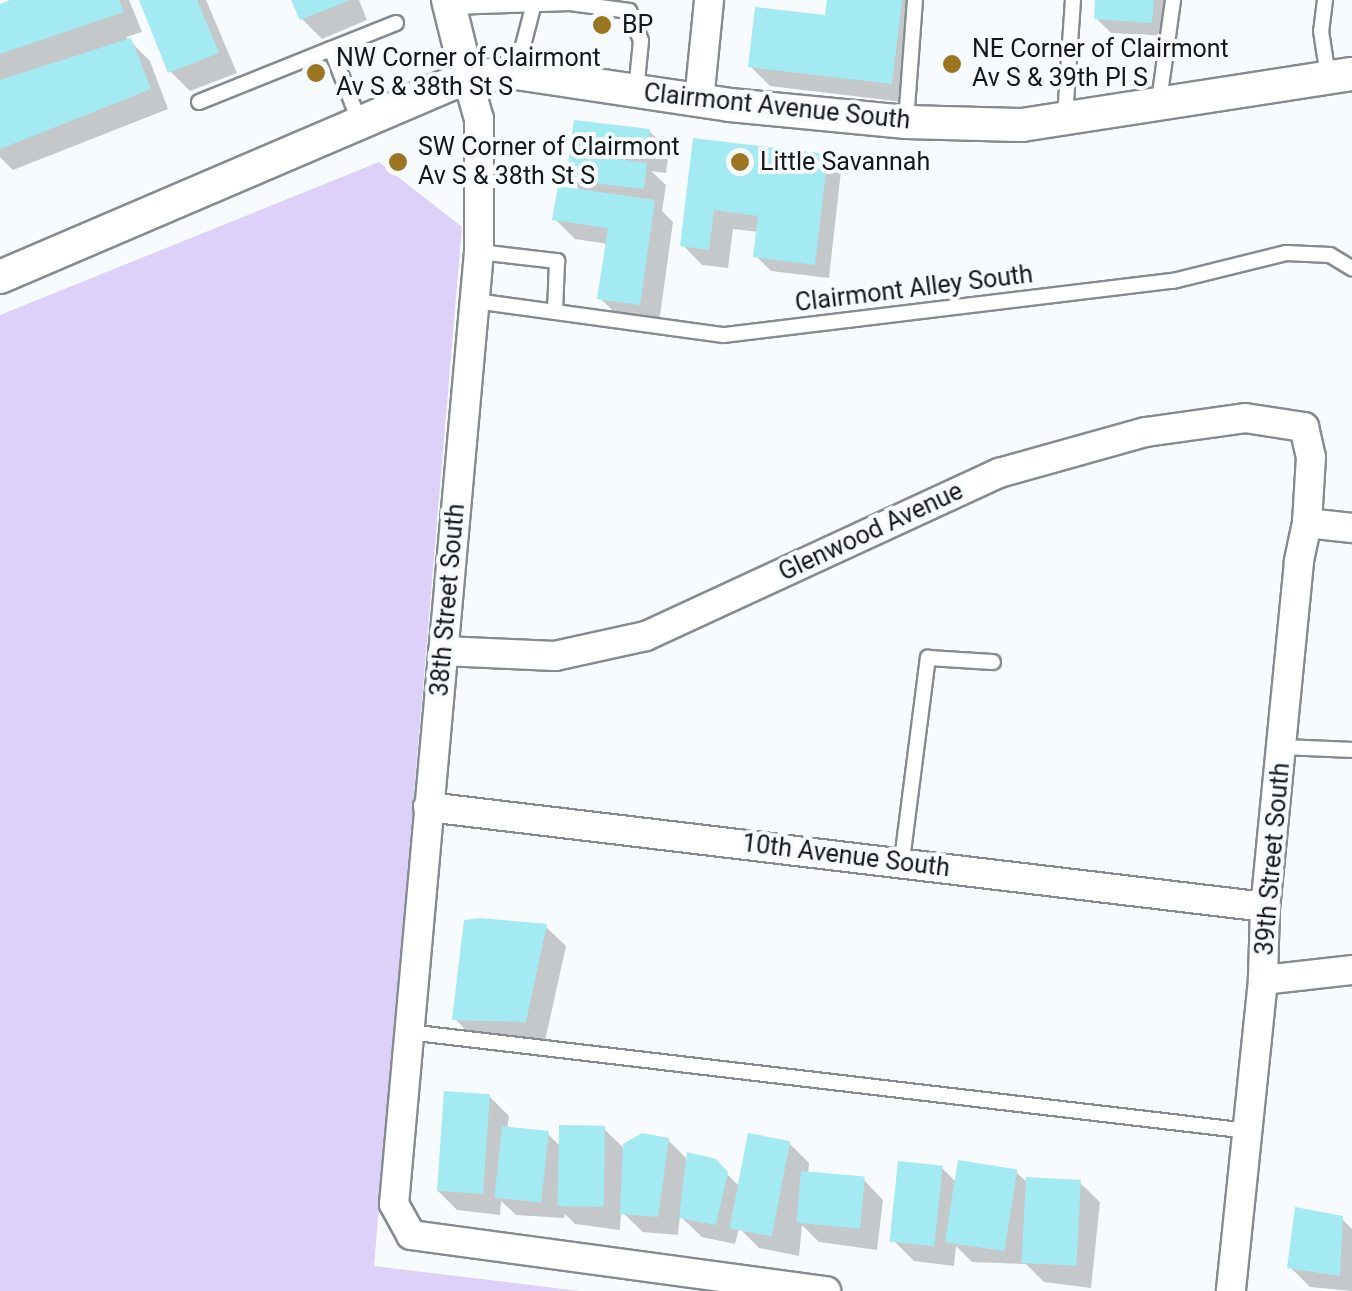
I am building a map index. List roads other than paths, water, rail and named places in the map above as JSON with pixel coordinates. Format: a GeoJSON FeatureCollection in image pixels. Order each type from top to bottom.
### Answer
{"type":"FeatureCollection","features":[{"type":"Feature","properties":{"kind":"street"},"geometry":{"type":"LineString","coordinates":[[699,101],[709,0]]}},
{"type":"Feature","properties":{"kind":"street","name":"38th Street South"},"geometry":{"type":"LineString","coordinates":[[448,4],[479,119],[479,252],[394,1204],[411,1235],[826,1291]]}},
{"type":"Feature","properties":{"kind":"street","name":"Clairmont Avenue South"},"geometry":{"type":"LineString","coordinates":[[0,277],[467,78],[516,74],[699,101],[906,122],[1022,125],[1340,76]]}},
{"type":"Feature","properties":{"kind":"street","name":"Glenwood Avenue"},"geometry":{"type":"LineString","coordinates":[[444,651],[555,656],[646,636],[999,473],[1146,432],[1246,418],[1304,427]]}},
{"type":"Feature","properties":{"kind":"street","name":"39th Street South"},"geometry":{"type":"LineString","coordinates":[[1231,1291],[1299,562],[1307,523],[1311,457],[1304,427]]}},
{"type":"Feature","properties":{"kind":"street"},"geometry":{"type":"LineString","coordinates":[[1307,523],[1352,528]]}},
{"type":"Feature","properties":{"kind":"street","name":"10th Avenue South"},"geometry":{"type":"LineString","coordinates":[[428,807],[902,860],[976,874],[1265,907]]}},
{"type":"Feature","properties":{"kind":"street"},"geometry":{"type":"LineString","coordinates":[[1262,980],[1352,970]]}},
{"type":"Feature","properties":{"kind":"lane"},"geometry":{"type":"LineString","coordinates":[[906,122],[915,0]]}},
{"type":"Feature","properties":{"kind":"lane"},"geometry":{"type":"LineString","coordinates":[[1066,117],[1072,0]]}},
{"type":"Feature","properties":{"kind":"lane"},"geometry":{"type":"LineString","coordinates":[[1158,102],[1174,0]]}},
{"type":"Feature","properties":{"kind":"lane"},"geometry":{"type":"LineString","coordinates":[[1324,0],[1321,31],[1340,76]]}},
{"type":"Feature","properties":{"kind":"lane"},"geometry":{"type":"LineString","coordinates":[[448,4],[532,7],[570,3],[632,12],[640,41],[636,92]]}},
{"type":"Feature","properties":{"kind":"lane"},"geometry":{"type":"LineString","coordinates":[[516,74],[532,7]]}},
{"type":"Feature","properties":{"kind":"lane"},"geometry":{"type":"LineString","coordinates":[[200,102],[396,23]]}},
{"type":"Feature","properties":{"kind":"lane"},"geometry":{"type":"LineString","coordinates":[[331,49],[360,124]]}},
{"type":"Feature","properties":{"kind":"lane"},"geometry":{"type":"LineString","coordinates":[[479,252],[557,261],[554,312]]}},
{"type":"Feature","properties":{"kind":"lane","name":"Clairmont Alley South"},"geometry":{"type":"LineString","coordinates":[[475,301],[724,335],[1173,281],[1286,253],[1330,254],[1352,268]]}},
{"type":"Feature","properties":{"kind":"lane"},"geometry":{"type":"LineString","coordinates":[[902,860],[928,658],[992,662]]}},
{"type":"Feature","properties":{"kind":"lane"},"geometry":{"type":"LineString","coordinates":[[1284,747],[1352,750]]}},
{"type":"Feature","properties":{"kind":"lane"},"geometry":{"type":"LineString","coordinates":[[408,1032],[1248,1131]]}},
{"type":"Feature","properties":{"kind":"place","name":"BP"},"geometry":{"type":"Point","coordinates":[602,25]}},
{"type":"Feature","properties":{"kind":"place","name":"NE Corner of Clairmont Av S & 39th Pl S"},"geometry":{"type":"Point","coordinates":[952,64]}},
{"type":"Feature","properties":{"kind":"place","name":"NW Corner of Clairmont Av S & 38th St S"},"geometry":{"type":"Point","coordinates":[316,73]}},
{"type":"Feature","properties":{"kind":"place","name":"SW Corner of Clairmont Av S & 38th St S"},"geometry":{"type":"Point","coordinates":[398,162]}},
{"type":"Feature","properties":{"kind":"place","name":"Little Savannah"},"geometry":{"type":"Point","coordinates":[740,162]}}]}
